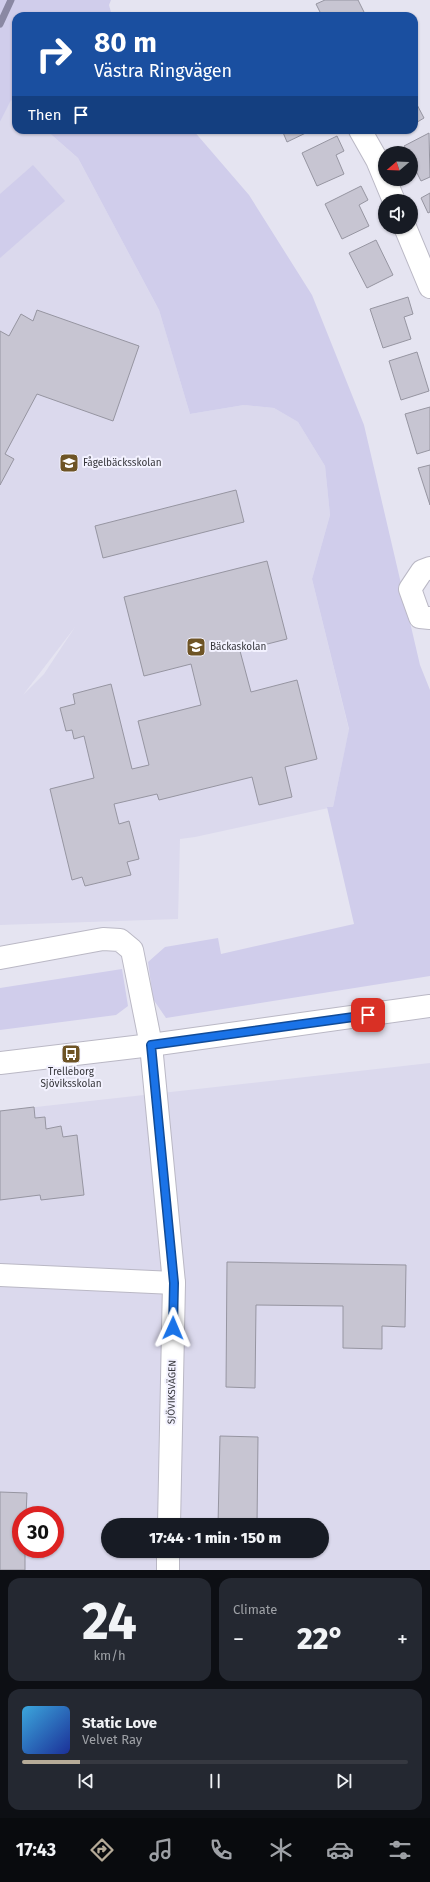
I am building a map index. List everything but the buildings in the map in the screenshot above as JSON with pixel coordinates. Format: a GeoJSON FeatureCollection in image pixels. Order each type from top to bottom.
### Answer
{"type":"FeatureCollection","features":[{"type":"Feature","properties":{"kind":"street"},"geometry":{"type":"LineString","coordinates":[[362,134],[376,160],[391,194]]}},
{"type":"Feature","properties":{"kind":"street"},"geometry":{"type":"LineString","coordinates":[[408,234],[430,287]]}},
{"type":"Feature","properties":{"kind":"street"},"geometry":{"type":"LineString","coordinates":[[430,568],[422,571],[410,589],[420,616],[430,618]]}},
{"type":"Feature","properties":{"kind":"street","name":"SJÖVIKSVÄGEN"},"geometry":{"type":"LineString","coordinates":[[0,958],[103,939],[120,940],[132,950],[151,1045],[174,1283],[169,1518]]}},
{"type":"Feature","properties":{"kind":"street"},"geometry":{"type":"LineString","coordinates":[[0,1063],[151,1045],[430,1006]]}},
{"type":"Feature","properties":{"kind":"street"},"geometry":{"type":"LineString","coordinates":[[0,1275],[174,1283]]}},
{"type":"Feature","properties":{"kind":"street"},"geometry":{"type":"LineString","coordinates":[[168,1558],[168,1570]]}},
{"type":"Feature","properties":{"kind":"shaded area"},"geometry":{"type":"Polygon","coordinates":[[[0,0],[111,0],[109,5],[111,12],[12,12],[12,101],[11,100],[0,122],[0,0]]]}},
{"type":"Feature","properties":{"kind":"shaded area","name":"Bäckaskolan"},"geometry":{"type":"Polygon","coordinates":[[[11,99],[12,134],[51,134],[78,158],[159,310],[190,414],[244,405],[274,408],[298,422],[325,466],[330,515],[312,579],[349,730],[333,807],[180,839],[178,919],[0,925],[0,122],[11,99]],[[75,627],[23,695],[44,674],[75,627]]]}},
{"type":"Feature","properties":{"kind":"shaded area"},"geometry":{"type":"Polygon","coordinates":[[[51,134],[196,134],[249,195],[312,295],[364,425],[420,665],[430,690],[430,976],[166,1018],[153,999],[148,962],[165,947],[218,938],[221,954],[354,924],[327,807],[333,807],[349,729],[312,579],[330,515],[325,466],[298,422],[274,408],[244,405],[190,414],[159,310],[78,158],[51,134]]]}},
{"type":"Feature","properties":{"kind":"shaded area"},"geometry":{"type":"Polygon","coordinates":[[[33,165],[65,201],[0,258],[0,194],[33,165]]]}},
{"type":"Feature","properties":{"kind":"shaded area"},"geometry":{"type":"Polygon","coordinates":[[[122,969],[128,1006],[116,1015],[0,1030],[0,988],[122,969]]]}},
{"type":"Feature","properties":{"kind":"shaded area"},"geometry":{"type":"Polygon","coordinates":[[[430,1063],[430,1570],[0,1570],[0,1111],[430,1063]]]}},
{"type":"Feature","properties":{"kind":"waterway"},"geometry":{"type":"LineString","coordinates":[[0,24],[11,0]]}},
{"type":"Feature","properties":{"kind":"place","name":"Fågelbäcksskolan"},"geometry":{"type":"Point","coordinates":[69,463]}},
{"type":"Feature","properties":{"kind":"place","name":"Bäckaskolan"},"geometry":{"type":"Point","coordinates":[196,647]}},
{"type":"Feature","properties":{"kind":"place","name":"Trelleborg Sjöviksskolan"},"geometry":{"type":"Point","coordinates":[71,1054]}},
{"type":"Feature","properties":{"kind":"route"},"geometry":{"type":"LineString","coordinates":[[173,1328],[174,1283],[151,1045],[368,1015]]}}]}
